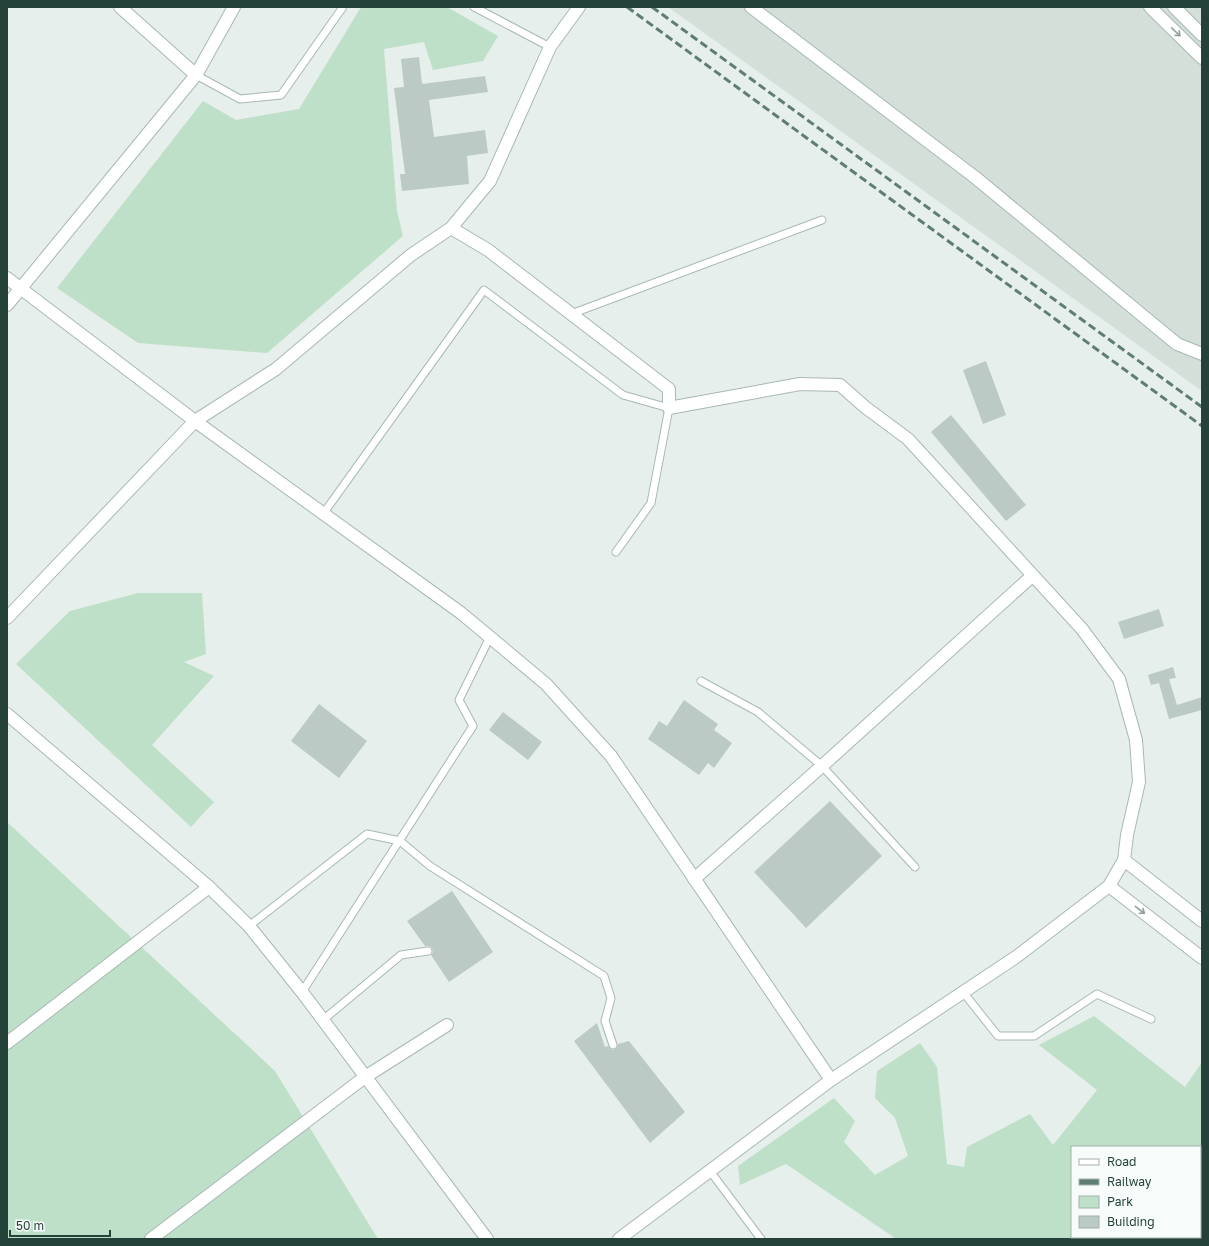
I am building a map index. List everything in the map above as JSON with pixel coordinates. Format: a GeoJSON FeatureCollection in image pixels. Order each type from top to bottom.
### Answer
{"type":"FeatureCollection","features":[{"type":"Feature","properties":{"kind":"street"},"geometry":{"type":"LineString","coordinates":[[120,7],[196,75]]}},
{"type":"Feature","properties":{"kind":"street"},"geometry":{"type":"LineString","coordinates":[[7,305],[196,75],[234,7]]}},
{"type":"Feature","properties":{"kind":"street"},"geometry":{"type":"LineString","coordinates":[[7,618],[195,421],[276,369],[411,255],[450,228],[490,181],[550,46],[579,7]]}},
{"type":"Feature","properties":{"kind":"street"},"geometry":{"type":"LineString","coordinates":[[751,7],[976,178],[1177,344],[1202,354]]}},
{"type":"Feature","properties":{"kind":"street"},"geometry":{"type":"LineString","coordinates":[[1150,7],[1202,58]]}},
{"type":"Feature","properties":{"kind":"street"},"geometry":{"type":"LineString","coordinates":[[1174,7],[1202,34]]}},
{"type":"Feature","properties":{"kind":"street"},"geometry":{"type":"LineString","coordinates":[[450,228],[488,250],[669,389],[669,408],[800,384],[840,385],[865,407],[908,439],[1082,629],[1119,679],[1136,740],[1139,782],[1127,836],[1124,860],[1109,886],[1016,957],[831,1080],[620,1239]]}},
{"type":"Feature","properties":{"kind":"street"},"geometry":{"type":"LineString","coordinates":[[7,278],[195,421],[461,613],[546,684],[611,756],[831,1080]]}},
{"type":"Feature","properties":{"kind":"street"},"geometry":{"type":"LineString","coordinates":[[694,879],[822,766],[1032,576]]}},
{"type":"Feature","properties":{"kind":"street"},"geometry":{"type":"LineString","coordinates":[[7,714],[209,887],[250,926],[302,992],[487,1239]]}},
{"type":"Feature","properties":{"kind":"street"},"geometry":{"type":"LineString","coordinates":[[1124,860],[1202,922]]}},
{"type":"Feature","properties":{"kind":"street"},"geometry":{"type":"LineString","coordinates":[[1109,886],[1202,958]]}},
{"type":"Feature","properties":{"kind":"street"},"geometry":{"type":"LineString","coordinates":[[7,1043],[209,887]]}},
{"type":"Feature","properties":{"kind":"street"},"geometry":{"type":"LineString","coordinates":[[151,1239],[365,1077],[447,1025]]}},
{"type":"Feature","properties":{"kind":"lane"},"geometry":{"type":"LineString","coordinates":[[196,75],[240,99],[281,95],[342,7]]}},
{"type":"Feature","properties":{"kind":"lane"},"geometry":{"type":"LineString","coordinates":[[474,7],[550,46]]}},
{"type":"Feature","properties":{"kind":"lane"},"geometry":{"type":"LineString","coordinates":[[571,314],[822,220]]}},
{"type":"Feature","properties":{"kind":"lane"},"geometry":{"type":"LineString","coordinates":[[323,514],[484,290],[623,395],[669,408],[651,503],[616,552]]}},
{"type":"Feature","properties":{"kind":"lane"},"geometry":{"type":"LineString","coordinates":[[302,992],[473,726],[459,700],[490,637]]}},
{"type":"Feature","properties":{"kind":"lane"},"geometry":{"type":"LineString","coordinates":[[701,681],[758,712],[822,766],[915,867]]}},
{"type":"Feature","properties":{"kind":"lane"},"geometry":{"type":"LineString","coordinates":[[250,926],[367,834],[400,840],[430,866],[604,976],[611,998],[605,1021],[613,1045]]}},
{"type":"Feature","properties":{"kind":"lane"},"geometry":{"type":"LineString","coordinates":[[323,1020],[401,955],[428,951]]}},
{"type":"Feature","properties":{"kind":"lane"},"geometry":{"type":"LineString","coordinates":[[963,992],[998,1036],[1034,1036],[1097,994],[1151,1019]]}},
{"type":"Feature","properties":{"kind":"lane"},"geometry":{"type":"LineString","coordinates":[[710,1171],[761,1239]]}},
{"type":"Feature","properties":{"kind":"shaded area"},"geometry":{"type":"Polygon","coordinates":[[[668,7],[1202,7],[1202,391],[668,7]]]}},
{"type":"Feature","properties":{"kind":"green space"},"geometry":{"type":"Polygon","coordinates":[[[361,7],[447,7],[498,36],[483,61],[433,70],[424,42],[384,49],[397,211],[403,236],[267,353],[138,343],[57,288],[203,101],[236,120],[299,109],[361,7]]]}},
{"type":"Feature","properties":{"kind":"green space"},"geometry":{"type":"Polygon","coordinates":[[[138,593],[202,593],[206,654],[184,662],[214,676],[152,745],[214,802],[191,827],[16,664],[70,611],[138,593]]]}},
{"type":"Feature","properties":{"kind":"green space"},"geometry":{"type":"Polygon","coordinates":[[[7,822],[275,1071],[378,1239],[7,1239],[7,822]]]}},
{"type":"Feature","properties":{"kind":"green space"},"geometry":{"type":"Polygon","coordinates":[[[1094,1016],[1185,1087],[1202,1062],[1202,1239],[895,1239],[786,1164],[740,1185],[738,1166],[834,1098],[855,1121],[844,1142],[875,1175],[908,1156],[895,1118],[875,1098],[877,1071],[920,1043],[937,1067],[947,1164],[964,1167],[967,1147],[1030,1114],[1053,1145],[1097,1090],[1039,1045],[1094,1016]]]}},
{"type":"Feature","properties":{"kind":"building"},"geometry":{"type":"Polygon","coordinates":[[[419,57],[422,84],[485,76],[488,92],[429,100],[434,137],[485,130],[488,153],[467,156],[469,184],[402,191],[400,174],[405,174],[394,88],[404,87],[401,59],[419,57]]]}},
{"type":"Feature","properties":{"kind":"building"},"geometry":{"type":"Polygon","coordinates":[[[986,361],[1006,415],[983,424],[963,370],[986,361]]]}},
{"type":"Feature","properties":{"kind":"building"},"geometry":{"type":"Polygon","coordinates":[[[951,415],[1026,505],[1006,521],[931,432],[951,415]]]}},
{"type":"Feature","properties":{"kind":"building"},"geometry":{"type":"Polygon","coordinates":[[[1159,609],[1164,626],[1124,639],[1118,622],[1159,609]]]}},
{"type":"Feature","properties":{"kind":"building"},"geometry":{"type":"Polygon","coordinates":[[[1173,667],[1176,678],[1169,679],[1177,705],[1202,697],[1202,710],[1169,719],[1159,683],[1151,685],[1148,675],[1173,667]]]}},
{"type":"Feature","properties":{"kind":"building"},"geometry":{"type":"Polygon","coordinates":[[[684,700],[718,724],[714,730],[732,743],[714,768],[708,763],[699,775],[648,739],[659,721],[667,726],[684,700]]]}},
{"type":"Feature","properties":{"kind":"building"},"geometry":{"type":"Polygon","coordinates":[[[319,704],[367,741],[339,778],[291,741],[319,704]]]}},
{"type":"Feature","properties":{"kind":"building"},"geometry":{"type":"Polygon","coordinates":[[[503,712],[542,742],[528,760],[489,730],[503,712]]]}},
{"type":"Feature","properties":{"kind":"building"},"geometry":{"type":"Polygon","coordinates":[[[830,801],[882,856],[806,928],[754,872],[830,801]]]}},
{"type":"Feature","properties":{"kind":"building"},"geometry":{"type":"Polygon","coordinates":[[[452,891],[493,952],[449,982],[431,955],[433,952],[432,948],[425,946],[407,921],[452,891]]]}},
{"type":"Feature","properties":{"kind":"building"},"geometry":{"type":"Polygon","coordinates":[[[597,1023],[605,1047],[608,1046],[610,1049],[614,1050],[617,1048],[618,1044],[629,1041],[685,1112],[650,1143],[574,1041],[597,1023]]]}},
{"type":"Feature","properties":{"kind":"railway"},"geometry":{"type":"LineString","coordinates":[[627,7],[1202,426]]}},
{"type":"Feature","properties":{"kind":"railway"},"geometry":{"type":"LineString","coordinates":[[652,7],[1202,407]]}}]}
